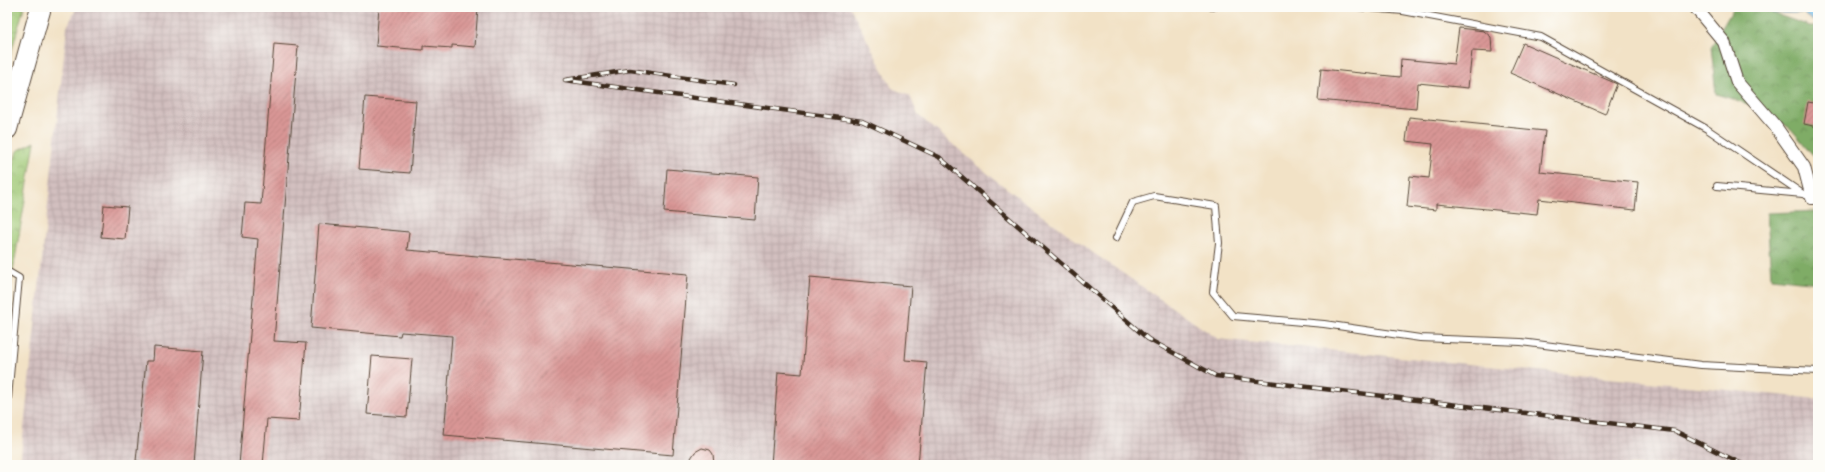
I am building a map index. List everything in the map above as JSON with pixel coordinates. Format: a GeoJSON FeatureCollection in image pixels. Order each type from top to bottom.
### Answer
{"type":"FeatureCollection","features":[{"type":"Feature","properties":{"kind":"main road"},"geometry":{"type":"LineString","coordinates":[[7,129],[41,7]]}},
{"type":"Feature","properties":{"kind":"street"},"geometry":{"type":"LineString","coordinates":[[1696,7],[1724,42],[1737,82],[1775,126],[1804,167],[1811,197]]}},
{"type":"Feature","properties":{"kind":"lane"},"geometry":{"type":"LineString","coordinates":[[1358,7],[1403,10],[1541,37],[1707,129],[1811,197]]}},
{"type":"Feature","properties":{"kind":"lane"},"geometry":{"type":"LineString","coordinates":[[1717,186],[1811,197]]}},
{"type":"Feature","properties":{"kind":"lane"},"geometry":{"type":"LineString","coordinates":[[1116,238],[1133,202],[1154,196],[1216,206],[1219,243],[1213,292],[1233,316],[1324,324],[1420,338],[1521,342],[1701,365],[1818,371]]}},
{"type":"Feature","properties":{"kind":"lane"},"geometry":{"type":"LineString","coordinates":[[7,271],[19,278],[7,409]]}},
{"type":"Feature","properties":{"kind":"shaded area"},"geometry":{"type":"Polygon","coordinates":[[[77,7],[850,7],[892,88],[910,96],[918,115],[993,178],[1089,250],[1218,339],[1818,399],[1818,465],[20,465],[67,27],[77,7]]]}},
{"type":"Feature","properties":{"kind":"green space"},"geometry":{"type":"Polygon","coordinates":[[[7,7],[24,7],[7,67],[7,7]]]}},
{"type":"Feature","properties":{"kind":"green space"},"geometry":{"type":"Polygon","coordinates":[[[1734,7],[1754,7],[1810,26],[1818,26],[1818,161],[1791,129],[1758,107],[1716,94],[1711,47],[1734,7]]]}},
{"type":"Feature","properties":{"kind":"green space"},"geometry":{"type":"Polygon","coordinates":[[[35,142],[10,288],[7,318],[7,185],[17,151],[35,142]]]}},
{"type":"Feature","properties":{"kind":"green space"},"geometry":{"type":"Polygon","coordinates":[[[1818,211],[1818,283],[1771,278],[1767,213],[1818,211]]]}},
{"type":"Feature","properties":{"kind":"water"},"geometry":{"type":"Polygon","coordinates":[[[1763,7],[1818,7],[1818,19],[1813,21],[1803,13],[1773,13],[1763,7]]]}},
{"type":"Feature","properties":{"kind":"building"},"geometry":{"type":"Polygon","coordinates":[[[379,7],[478,7],[475,47],[452,45],[452,48],[423,46],[423,50],[376,46],[379,7]]]}},
{"type":"Feature","properties":{"kind":"building"},"geometry":{"type":"Polygon","coordinates":[[[1459,28],[1484,31],[1491,37],[1492,52],[1472,51],[1468,88],[1418,83],[1416,109],[1318,100],[1321,69],[1400,77],[1401,59],[1454,64],[1459,28]]]}},
{"type":"Feature","properties":{"kind":"building"},"geometry":{"type":"Polygon","coordinates":[[[1523,43],[1617,84],[1605,114],[1510,73],[1523,43]]]}},
{"type":"Feature","properties":{"kind":"building"},"geometry":{"type":"Polygon","coordinates":[[[274,44],[298,46],[274,341],[306,343],[299,421],[267,419],[263,465],[239,465],[258,239],[242,237],[245,203],[261,204],[274,44]]]}},
{"type":"Feature","properties":{"kind":"building"},"geometry":{"type":"Polygon","coordinates":[[[365,97],[416,101],[410,173],[359,169],[365,97]]]}},
{"type":"Feature","properties":{"kind":"building"},"geometry":{"type":"Polygon","coordinates":[[[1808,102],[1818,104],[1818,127],[1804,124],[1808,102]]]}},
{"type":"Feature","properties":{"kind":"building"},"geometry":{"type":"Polygon","coordinates":[[[1409,117],[1545,131],[1540,172],[1638,182],[1635,210],[1539,199],[1537,214],[1436,204],[1436,210],[1407,207],[1410,176],[1429,178],[1433,144],[1406,141],[1409,117]]]}},
{"type":"Feature","properties":{"kind":"building"},"geometry":{"type":"Polygon","coordinates":[[[667,169],[758,177],[755,220],[664,212],[667,169]]]}},
{"type":"Feature","properties":{"kind":"building"},"geometry":{"type":"Polygon","coordinates":[[[104,205],[128,207],[125,239],[101,237],[104,205]]]}},
{"type":"Feature","properties":{"kind":"building"},"geometry":{"type":"Polygon","coordinates":[[[319,224],[409,232],[407,250],[688,274],[673,455],[444,435],[452,336],[401,332],[400,336],[311,328],[319,224]]]}},
{"type":"Feature","properties":{"kind":"building"},"geometry":{"type":"Polygon","coordinates":[[[810,277],[911,286],[905,360],[927,362],[918,465],[771,465],[778,372],[802,374],[810,277]]]}},
{"type":"Feature","properties":{"kind":"building"},"geometry":{"type":"Polygon","coordinates":[[[154,347],[203,351],[194,465],[147,465],[147,462],[136,461],[146,361],[153,361],[154,347]]]}},
{"type":"Feature","properties":{"kind":"building"},"geometry":{"type":"Polygon","coordinates":[[[372,356],[412,359],[407,417],[367,414],[372,356]]]}},
{"type":"Feature","properties":{"kind":"building"},"geometry":{"type":"Polygon","coordinates":[[[702,448],[710,450],[713,454],[714,465],[693,465],[691,458],[695,452],[702,448]]]}},
{"type":"Feature","properties":{"kind":"railway"},"geometry":{"type":"LineString","coordinates":[[734,85],[630,70],[565,80],[862,121],[939,157],[1148,339],[1216,376],[1675,431],[1744,465]]}}]}
